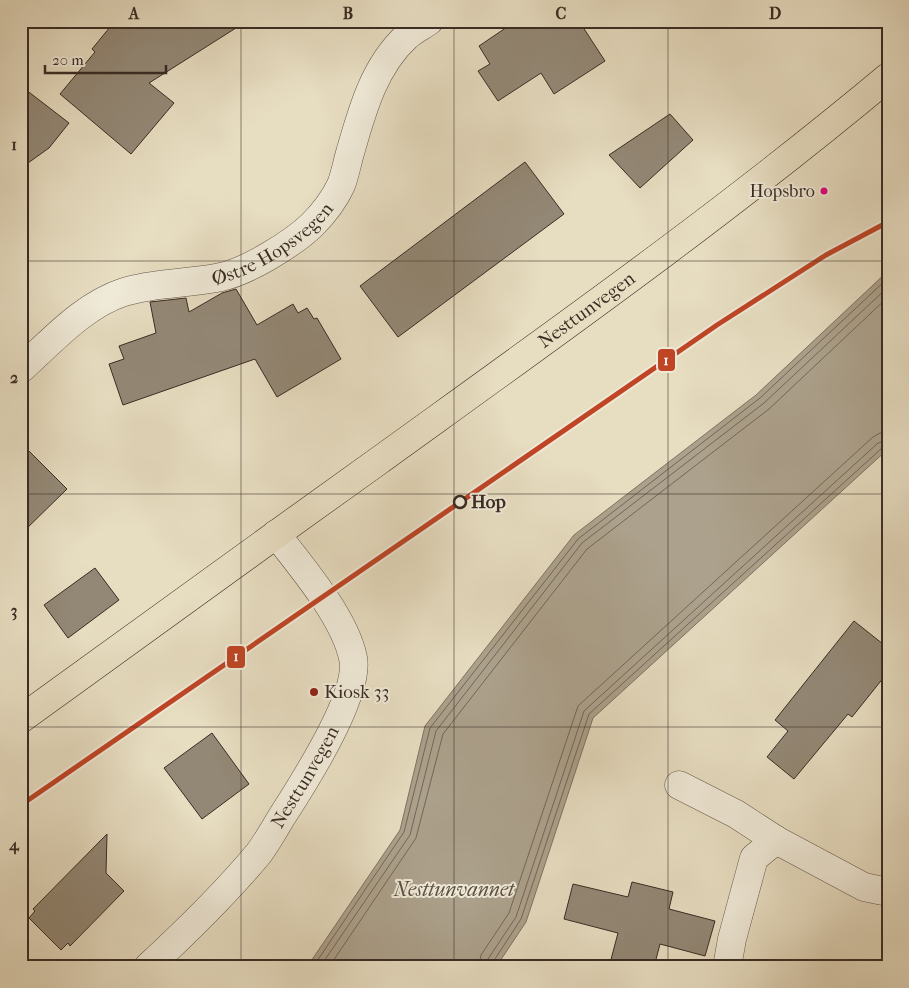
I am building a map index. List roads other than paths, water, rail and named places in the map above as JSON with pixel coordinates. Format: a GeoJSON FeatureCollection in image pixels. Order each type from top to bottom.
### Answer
{"type":"FeatureCollection","features":[{"type":"Feature","properties":{"kind":"main road","name":"Nesttunvegen"},"geometry":{"type":"LineString","coordinates":[[21,719],[715,216],[816,137],[888,77]]}},
{"type":"Feature","properties":{"kind":"street","name":"Østre Hopsvegen"},"geometry":{"type":"LineString","coordinates":[[22,368],[94,305],[124,292],[157,284],[221,277],[245,269],[280,249],[311,226],[328,209],[341,185],[362,113],[374,83],[390,54],[408,35],[429,21]]}},
{"type":"Feature","properties":{"kind":"street","name":"Nesttunvegen"},"geometry":{"type":"LineString","coordinates":[[148,967],[196,922],[260,852],[306,779],[339,716],[352,680],[354,660],[338,620],[276,534]]}},
{"type":"Feature","properties":{"kind":"street"},"geometry":{"type":"LineString","coordinates":[[679,785],[736,814],[776,840],[864,887],[888,892]]}},
{"type":"Feature","properties":{"kind":"street"},"geometry":{"type":"LineString","coordinates":[[727,967],[732,939],[754,858],[776,840]]}},
{"type":"Feature","properties":{"kind":"water","name":"Nesttunvannet"},"geometry":{"type":"Polygon","coordinates":[[[888,271],[888,449],[593,718],[526,922],[496,967],[307,967],[400,830],[425,726],[574,535],[756,395],[888,271]]]}},
{"type":"Feature","properties":{"kind":"place","name":"Hopsbro"},"geometry":{"type":"Point","coordinates":[824,191]}},
{"type":"Feature","properties":{"kind":"place","name":"Hop"},"geometry":{"type":"Point","coordinates":[460,502]}},
{"type":"Feature","properties":{"kind":"place","name":"Kiosk 33"},"geometry":{"type":"Point","coordinates":[314,692]}}]}
